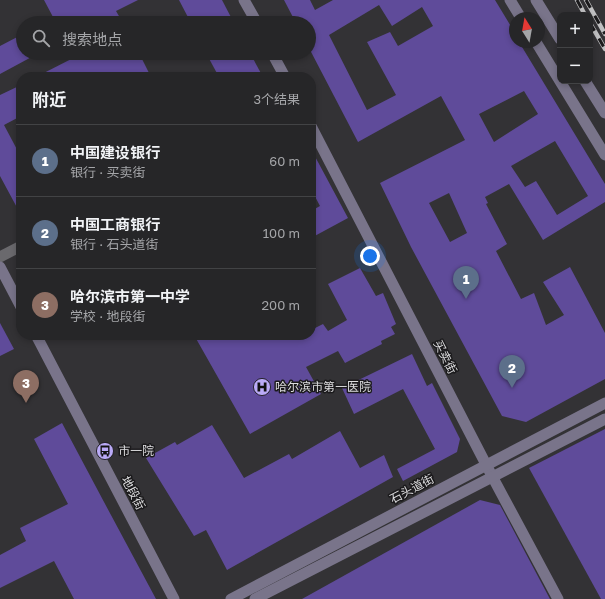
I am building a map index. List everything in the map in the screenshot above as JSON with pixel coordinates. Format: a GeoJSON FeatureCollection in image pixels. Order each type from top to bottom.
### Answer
{"type":"FeatureCollection","features":[{"type":"Feature","properties":{"kind":"main road"},"geometry":{"type":"LineString","coordinates":[[244,0],[253,16]]}},
{"type":"Feature","properties":{"kind":"main road"},"geometry":{"type":"LineString","coordinates":[[510,0],[517,12]]}},
{"type":"Feature","properties":{"kind":"main road"},"geometry":{"type":"LineString","coordinates":[[536,0],[557,35]]}},
{"type":"Feature","properties":{"kind":"main road"},"geometry":{"type":"LineString","coordinates":[[540,48],[605,155]]}},
{"type":"Feature","properties":{"kind":"main road"},"geometry":{"type":"LineString","coordinates":[[276,60],[282,72]]}},
{"type":"Feature","properties":{"kind":"main road"},"geometry":{"type":"LineString","coordinates":[[587,84],[605,113]]}},
{"type":"Feature","properties":{"kind":"main road","name":"买卖街"},"geometry":{"type":"LineString","coordinates":[[316,136],[486,465],[558,599]]}},
{"type":"Feature","properties":{"kind":"main road"},"geometry":{"type":"LineString","coordinates":[[0,267],[16,297]]}},
{"type":"Feature","properties":{"kind":"main road","name":"地段街"},"geometry":{"type":"LineString","coordinates":[[39,340],[174,599]]}},
{"type":"Feature","properties":{"kind":"main road","name":"石头道街"},"geometry":{"type":"LineString","coordinates":[[231,599],[605,402]]}},
{"type":"Feature","properties":{"kind":"main road","name":"石头道街"},"geometry":{"type":"LineString","coordinates":[[255,599],[605,419]]}},
{"type":"Feature","properties":{"kind":"street"},"geometry":{"type":"LineString","coordinates":[[0,257],[16,249]]}},
{"type":"Feature","properties":{"kind":"building"},"geometry":{"type":"Polygon","coordinates":[[[44,0],[138,0],[116,11],[119,16],[52,16],[44,0]]]}},
{"type":"Feature","properties":{"kind":"building"},"geometry":{"type":"Polygon","coordinates":[[[179,0],[222,0],[230,16],[187,16],[179,0]]]}},
{"type":"Feature","properties":{"kind":"building"},"geometry":{"type":"Polygon","coordinates":[[[284,0],[310,0],[315,10],[333,0],[495,0],[509,23],[509,48],[523,48],[605,184],[605,202],[543,240],[509,184],[485,197],[488,203],[486,204],[507,244],[496,251],[521,299],[534,293],[546,325],[564,315],[543,282],[570,267],[605,333],[605,379],[526,422],[502,416],[411,247],[380,183],[465,140],[441,96],[358,142],[315,60],[316,16],[292,16],[284,0]],[[379,5],[329,35],[367,110],[396,95],[367,42],[390,32],[398,46],[433,26],[422,7],[392,26],[379,5]],[[524,91],[479,114],[494,142],[538,114],[524,91]],[[555,141],[511,166],[525,187],[536,181],[557,215],[588,196],[555,141]],[[449,193],[429,203],[450,242],[467,233],[449,193]]]}},
{"type":"Feature","properties":{"kind":"building"},"geometry":{"type":"Polygon","coordinates":[[[16,38],[16,60],[26,60],[0,74],[0,46],[16,38]]]}},
{"type":"Feature","properties":{"kind":"building"},"geometry":{"type":"Polygon","coordinates":[[[69,60],[142,60],[148,72],[46,72],[69,60]]]}},
{"type":"Feature","properties":{"kind":"building"},"geometry":{"type":"Polygon","coordinates":[[[210,60],[254,60],[260,72],[216,72],[210,60]]]}},
{"type":"Feature","properties":{"kind":"building"},"geometry":{"type":"Polygon","coordinates":[[[16,87],[16,119],[4,125],[16,148],[16,206],[0,176],[0,95],[16,87]]]}},
{"type":"Feature","properties":{"kind":"building"},"geometry":{"type":"Polygon","coordinates":[[[316,158],[348,218],[316,235],[316,208],[320,206],[316,198],[316,158]]]}},
{"type":"Feature","properties":{"kind":"building"},"geometry":{"type":"Polygon","coordinates":[[[360,268],[376,296],[383,293],[396,324],[391,327],[395,334],[381,341],[382,344],[345,363],[338,351],[306,367],[321,394],[250,434],[197,340],[316,340],[316,328],[323,324],[328,331],[347,320],[328,284],[360,268]]]}},
{"type":"Feature","properties":{"kind":"building"},"geometry":{"type":"Polygon","coordinates":[[[0,323],[14,349],[0,356],[0,323]]]}},
{"type":"Feature","properties":{"kind":"building"},"geometry":{"type":"Polygon","coordinates":[[[412,354],[427,386],[432,383],[460,439],[457,452],[403,481],[397,469],[435,449],[403,389],[354,414],[342,388],[412,354]]]}},
{"type":"Feature","properties":{"kind":"building"},"geometry":{"type":"Polygon","coordinates":[[[62,423],[156,599],[74,599],[54,561],[0,588],[0,555],[26,541],[20,528],[68,504],[34,439],[62,423]]]}},
{"type":"Feature","properties":{"kind":"building"},"geometry":{"type":"Polygon","coordinates":[[[212,425],[244,478],[289,454],[292,459],[340,431],[360,468],[384,455],[393,477],[227,570],[206,530],[194,536],[146,458],[175,442],[177,445],[212,425]]]}},
{"type":"Feature","properties":{"kind":"building"},"geometry":{"type":"Polygon","coordinates":[[[605,429],[605,599],[601,599],[529,468],[605,429]]]}},
{"type":"Feature","properties":{"kind":"building"},"geometry":{"type":"Polygon","coordinates":[[[480,500],[500,505],[550,599],[302,599],[480,500]]]}},
{"type":"Feature","properties":{"kind":"railway"},"geometry":{"type":"LineString","coordinates":[[577,0],[583,12]]}},
{"type":"Feature","properties":{"kind":"railway"},"geometry":{"type":"LineString","coordinates":[[586,0],[605,34]]}},
{"type":"Feature","properties":{"kind":"railway"},"geometry":{"type":"LineString","coordinates":[[593,28],[605,49]]}},
{"type":"Feature","properties":{"kind":"place","name":"中国建设银行"},"geometry":{"type":"Point","coordinates":[466,299]}},
{"type":"Feature","properties":{"kind":"place","name":"哈尔滨市第一医院"},"geometry":{"type":"Point","coordinates":[262,387]}},
{"type":"Feature","properties":{"kind":"place","name":"中国工商银行"},"geometry":{"type":"Point","coordinates":[512,388]}},
{"type":"Feature","properties":{"kind":"place","name":"哈尔滨市第一中学"},"geometry":{"type":"Point","coordinates":[26,403]}},
{"type":"Feature","properties":{"kind":"place","name":"市一院"},"geometry":{"type":"Point","coordinates":[105,451]}}]}
